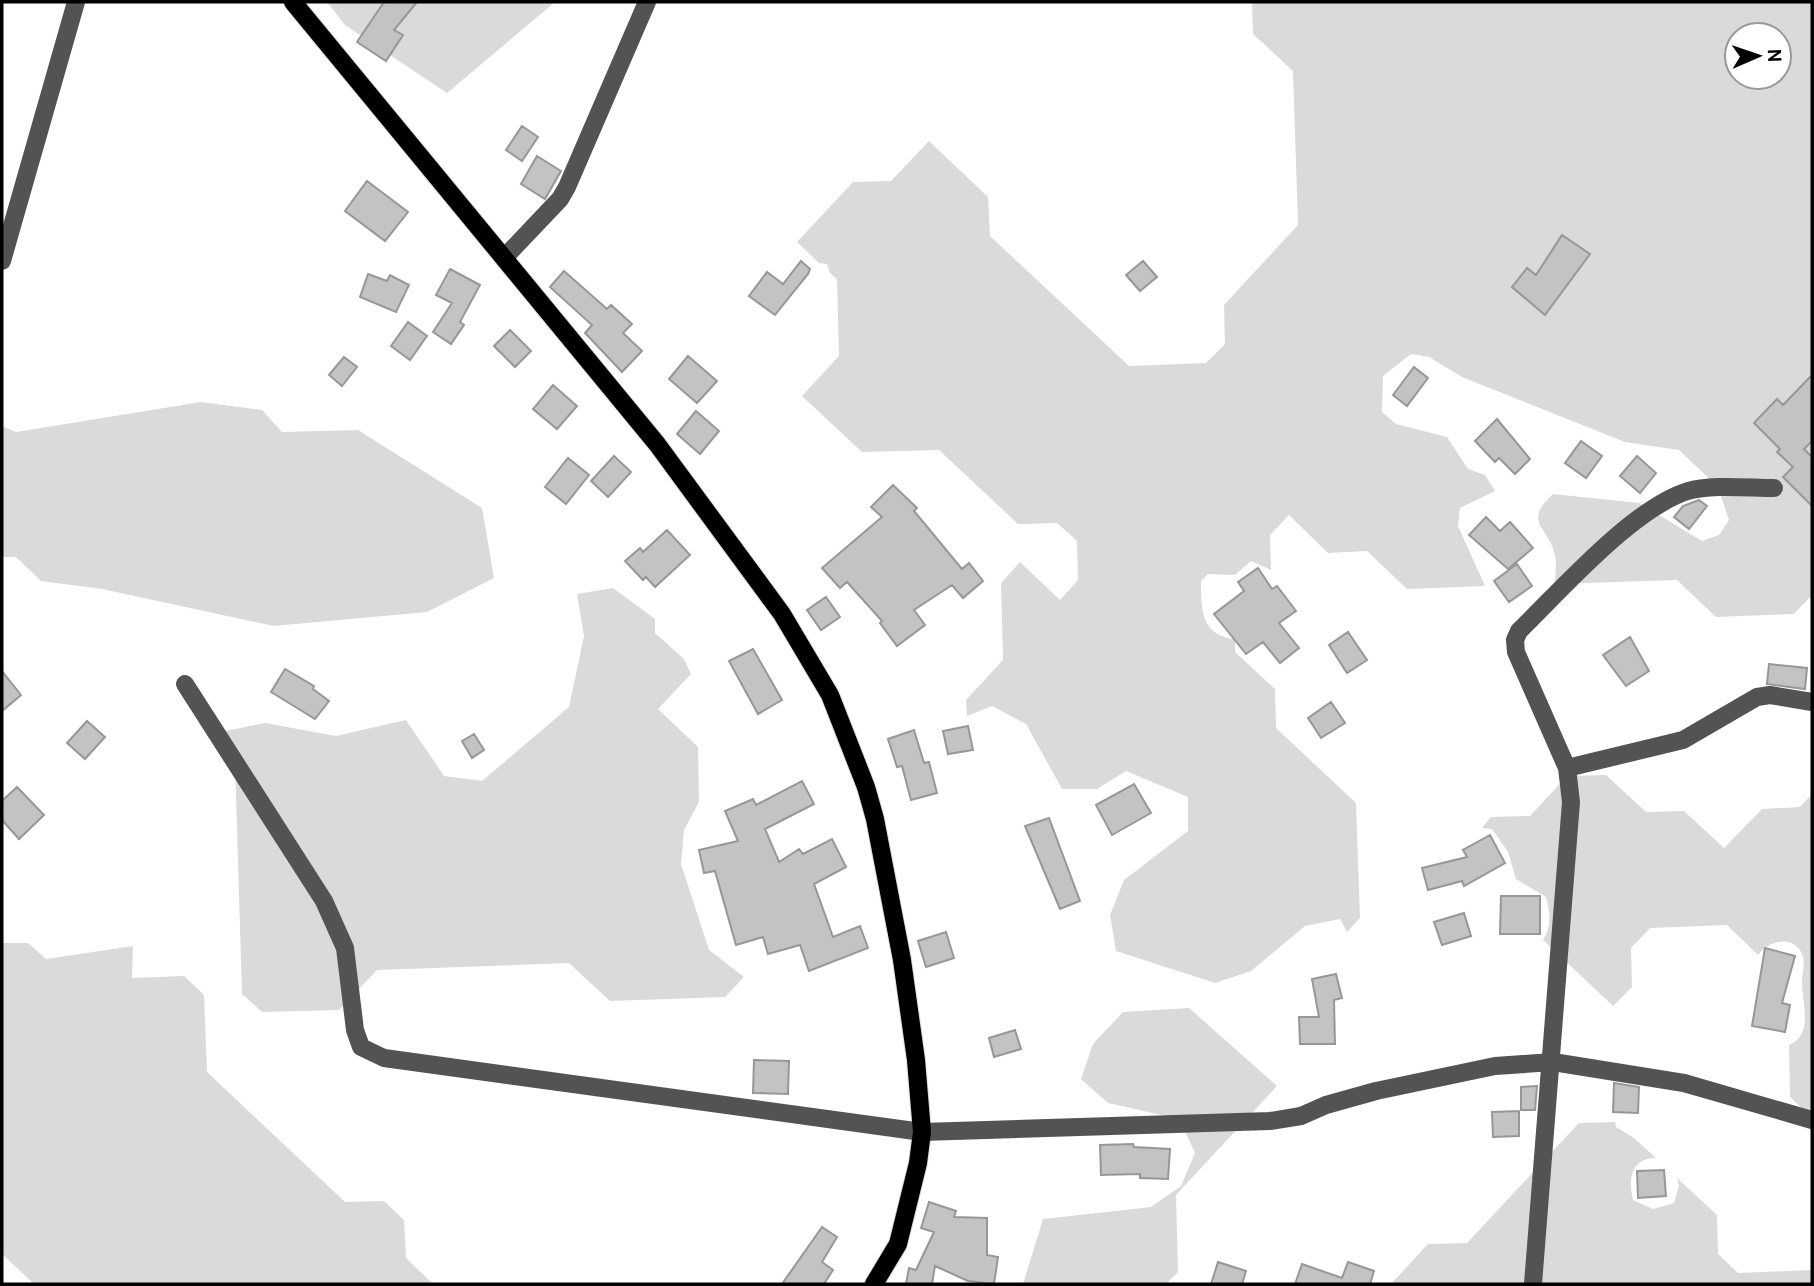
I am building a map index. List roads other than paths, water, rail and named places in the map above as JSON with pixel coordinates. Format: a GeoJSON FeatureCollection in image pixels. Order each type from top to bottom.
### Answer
{"type":"FeatureCollection","features":[{"type":"Feature","properties":{"kind":"main road"},"geometry":{"type":"LineString","coordinates":[[293,2],[505,258],[694,494],[782,614],[830,695],[866,787],[885,864],[911,1021],[922,1132],[918,1163],[898,1244],[874,1284]]}},
{"type":"Feature","properties":{"kind":"street"},"geometry":{"type":"LineString","coordinates":[[2,261],[76,2]]}},
{"type":"Feature","properties":{"kind":"street"},"geometry":{"type":"LineString","coordinates":[[505,258],[560,199],[567,187],[647,2]]}},
{"type":"Feature","properties":{"kind":"street"},"geometry":{"type":"LineString","coordinates":[[1533,1284],[1553,1062],[1571,802],[1567,768],[1516,652],[1515,640],[1518,631],[1626,529],[1667,500],[1690,490],[1774,488]]}},
{"type":"Feature","properties":{"kind":"street"},"geometry":{"type":"LineString","coordinates":[[185,684],[324,901],[345,948],[355,1030],[361,1047],[384,1058],[922,1132],[1270,1121],[1301,1116],[1326,1105],[1376,1091],[1469,1072],[1553,1062],[1684,1083],[1812,1119]]}},
{"type":"Feature","properties":{"kind":"street"},"geometry":{"type":"LineString","coordinates":[[1567,768],[1684,740],[1757,697],[1770,695],[1812,702]]}}]}
